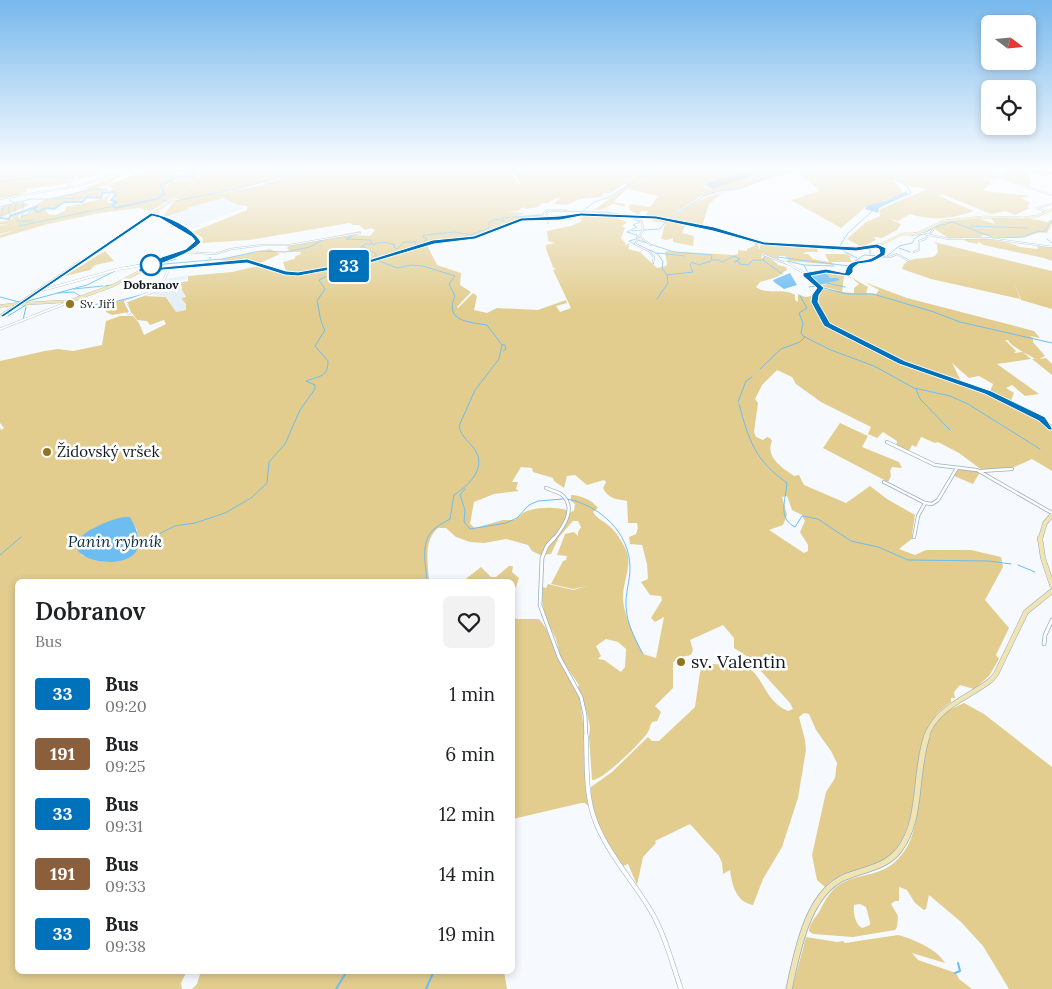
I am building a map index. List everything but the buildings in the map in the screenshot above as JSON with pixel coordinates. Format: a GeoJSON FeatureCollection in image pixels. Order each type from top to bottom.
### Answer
{"type":"FeatureCollection","features":[{"type":"Feature","properties":{"kind":"main road"},"geometry":{"type":"LineString","coordinates":[[0,316],[16,305]]}},
{"type":"Feature","properties":{"kind":"street"},"geometry":{"type":"LineString","coordinates":[[1,307],[16,305],[26,299],[151,214]]}},
{"type":"Feature","properties":{"kind":"street"},"geometry":{"type":"LineString","coordinates":[[0,329],[112,286],[154,264],[185,252],[197,244],[196,237],[161,216],[152,214]]}},
{"type":"Feature","properties":{"kind":"street"},"geometry":{"type":"LineString","coordinates":[[546,214],[548,223]]}},
{"type":"Feature","properties":{"kind":"street"},"geometry":{"type":"LineString","coordinates":[[914,252],[919,250],[923,234],[944,221],[984,217],[1024,218],[1038,214]]}},
{"type":"Feature","properties":{"kind":"street"},"geometry":{"type":"LineString","coordinates":[[142,270],[250,261],[258,266],[285,273],[305,273],[373,260],[433,242],[475,237],[518,220],[581,215],[622,215],[674,220],[714,229],[759,243],[861,249],[877,246],[898,235],[923,234],[952,239],[987,238],[1052,246]]}},
{"type":"Feature","properties":{"kind":"street"},"geometry":{"type":"LineString","coordinates":[[634,216],[642,222],[643,230],[635,244],[649,251],[654,257],[653,263]]}},
{"type":"Feature","properties":{"kind":"street"},"geometry":{"type":"LineString","coordinates":[[548,218],[571,219]]}},
{"type":"Feature","properties":{"kind":"street"},"geometry":{"type":"LineString","coordinates":[[923,234],[933,230]]}},
{"type":"Feature","properties":{"kind":"street"},"geometry":{"type":"LineString","coordinates":[[185,252],[215,254],[231,249],[263,245],[290,245],[360,233]]}},
{"type":"Feature","properties":{"kind":"street"},"geometry":{"type":"LineString","coordinates":[[640,237],[651,245]]}},
{"type":"Feature","properties":{"kind":"street"},"geometry":{"type":"LineString","coordinates":[[806,274],[826,271],[847,275],[850,267],[856,262],[870,261],[884,253],[884,250],[877,246]]}},
{"type":"Feature","properties":{"kind":"street"},"geometry":{"type":"LineString","coordinates":[[878,257],[890,257],[897,254],[909,261]]}},
{"type":"Feature","properties":{"kind":"street"},"geometry":{"type":"LineString","coordinates":[[765,255],[788,264],[806,274],[820,288],[815,295],[815,302],[828,326],[902,362],[981,390],[1042,419],[1052,428]]}},
{"type":"Feature","properties":{"kind":"street"},"geometry":{"type":"LineString","coordinates":[[205,266],[209,259]]}},
{"type":"Feature","properties":{"kind":"street"},"geometry":{"type":"LineString","coordinates":[[43,290],[131,265],[149,262],[154,264]]}},
{"type":"Feature","properties":{"kind":"street"},"geometry":{"type":"LineString","coordinates":[[189,262],[190,267]]}},
{"type":"Feature","properties":{"kind":"street"},"geometry":{"type":"LineString","coordinates":[[128,314],[130,312],[126,302],[160,290],[168,274],[168,268]]}},
{"type":"Feature","properties":{"kind":"street"},"geometry":{"type":"LineString","coordinates":[[20,304],[70,301]]}},
{"type":"Feature","properties":{"kind":"street"},"geometry":{"type":"LineString","coordinates":[[887,442],[935,464],[980,471],[1012,469]]}},
{"type":"Feature","properties":{"kind":"street"},"geometry":{"type":"LineString","coordinates":[[884,482],[925,504],[932,504],[938,500],[957,468]]}},
{"type":"Feature","properties":{"kind":"street"},"geometry":{"type":"LineString","coordinates":[[980,471],[1052,515],[1041,529],[1040,547],[1041,559],[1052,585]]}},
{"type":"Feature","properties":{"kind":"street"},"geometry":{"type":"LineString","coordinates":[[546,488],[562,495],[568,506],[568,517],[565,526],[547,546],[542,558],[540,605],[559,658],[574,683],[585,715],[588,786],[592,812],[602,837],[651,911],[662,933],[681,989]]}},
{"type":"Feature","properties":{"kind":"street"},"geometry":{"type":"LineString","coordinates":[[914,537],[919,512],[925,504]]}},
{"type":"Feature","properties":{"kind":"street"},"geometry":{"type":"LineString","coordinates":[[789,989],[805,927],[827,889],[839,879],[872,870],[883,864],[892,858],[901,846],[912,819],[923,753],[933,722],[945,709],[991,680],[1026,612],[1052,592]]}},
{"type":"Feature","properties":{"kind":"street"},"geometry":{"type":"LineString","coordinates":[[1044,644],[1045,635],[1052,620]]}},
{"type":"Feature","properties":{"kind":"shaded area"},"geometry":{"type":"Polygon","coordinates":[[[0,214],[9,214],[0,218],[0,214]]]}},
{"type":"Feature","properties":{"kind":"shaded area"},"geometry":{"type":"Polygon","coordinates":[[[20,214],[18,218],[29,214],[95,214],[48,224],[0,238],[0,235],[16,230],[0,234],[0,226],[6,224],[0,225],[0,222],[13,219],[11,216],[20,214]]]}},
{"type":"Feature","properties":{"kind":"shaded area"},"geometry":{"type":"Polygon","coordinates":[[[175,214],[227,214],[199,224],[201,226],[192,229],[170,216],[175,214]]]}},
{"type":"Feature","properties":{"kind":"shaded area"},"geometry":{"type":"Polygon","coordinates":[[[237,214],[522,214],[518,216],[539,214],[543,216],[501,224],[504,226],[476,236],[432,242],[342,266],[355,257],[364,259],[368,255],[356,253],[349,256],[341,265],[319,271],[286,271],[283,262],[294,259],[301,254],[300,252],[290,252],[287,248],[360,231],[362,232],[353,235],[370,236],[375,230],[371,228],[365,230],[359,225],[350,223],[249,240],[202,243],[202,237],[192,232],[237,214]]]}},
{"type":"Feature","properties":{"kind":"shaded area"},"geometry":{"type":"Polygon","coordinates":[[[646,214],[674,214],[668,218],[646,214]]]}},
{"type":"Feature","properties":{"kind":"shaded area"},"geometry":{"type":"Polygon","coordinates":[[[677,214],[706,214],[702,226],[669,219],[677,214]]]}},
{"type":"Feature","properties":{"kind":"shaded area"},"geometry":{"type":"Polygon","coordinates":[[[816,214],[857,214],[841,228],[816,214]]]}},
{"type":"Feature","properties":{"kind":"shaded area"},"geometry":{"type":"Polygon","coordinates":[[[880,214],[910,214],[898,221],[888,218],[901,224],[897,230],[882,238],[874,237],[876,240],[862,247],[847,239],[866,222],[880,216],[880,214]]]}},
{"type":"Feature","properties":{"kind":"shaded area"},"geometry":{"type":"Polygon","coordinates":[[[911,214],[964,214],[942,218],[911,214]]]}},
{"type":"Feature","properties":{"kind":"shaded area"},"geometry":{"type":"Polygon","coordinates":[[[588,216],[618,216],[617,218],[627,222],[622,226],[625,228],[621,238],[626,244],[624,246],[630,243],[628,249],[640,252],[657,268],[666,266],[665,252],[667,251],[734,255],[738,254],[738,250],[747,251],[755,243],[758,243],[759,250],[761,244],[817,248],[818,252],[806,252],[803,254],[808,254],[813,259],[829,262],[825,254],[847,254],[853,258],[849,257],[852,262],[831,262],[835,265],[789,261],[785,256],[778,256],[775,259],[763,253],[761,259],[765,256],[778,265],[786,267],[787,270],[777,277],[760,282],[756,287],[765,291],[790,293],[795,295],[795,300],[798,302],[798,294],[805,297],[812,296],[815,304],[816,294],[822,289],[840,291],[821,286],[840,279],[831,278],[825,272],[844,276],[842,292],[854,293],[854,288],[859,284],[849,276],[868,287],[866,293],[876,294],[879,290],[864,282],[907,298],[1034,331],[1040,338],[1030,336],[1045,356],[1039,359],[1046,358],[1052,364],[1052,375],[1032,359],[1035,359],[1023,352],[1031,359],[997,364],[1039,394],[1025,396],[1012,385],[1006,388],[1014,393],[1010,403],[990,392],[993,384],[979,376],[969,378],[952,363],[961,381],[945,377],[984,391],[1048,424],[1052,430],[1052,471],[1032,459],[1010,469],[982,470],[959,453],[938,442],[935,443],[921,437],[916,447],[912,445],[909,451],[896,447],[897,441],[883,432],[877,438],[868,434],[871,427],[821,402],[796,384],[792,377],[777,370],[762,385],[755,399],[758,403],[754,432],[756,437],[763,440],[767,437],[770,438],[772,441],[771,452],[776,462],[794,476],[799,475],[804,485],[846,503],[870,486],[887,499],[915,515],[913,538],[899,549],[915,555],[926,550],[971,550],[1001,557],[1003,567],[985,600],[1009,628],[996,655],[999,659],[989,676],[974,689],[960,685],[954,692],[955,698],[951,698],[951,702],[934,717],[929,726],[924,737],[917,787],[908,824],[901,840],[892,853],[880,862],[837,877],[825,887],[817,880],[812,855],[826,792],[835,778],[837,763],[816,730],[809,714],[804,713],[799,717],[806,750],[798,798],[782,847],[763,879],[753,905],[739,897],[732,881],[730,870],[723,874],[719,856],[690,824],[655,841],[656,843],[643,857],[637,885],[628,864],[623,866],[595,819],[592,808],[591,787],[612,772],[648,737],[652,741],[659,741],[695,707],[700,672],[707,663],[739,664],[749,668],[759,678],[774,702],[788,711],[793,709],[790,703],[748,657],[734,648],[734,638],[723,625],[690,640],[693,650],[691,655],[677,658],[673,663],[673,688],[655,706],[661,712],[657,721],[652,722],[649,731],[630,752],[604,774],[592,780],[590,727],[586,709],[578,687],[579,685],[561,659],[556,639],[545,616],[542,600],[543,587],[546,588],[548,584],[573,590],[587,586],[573,589],[551,584],[563,561],[566,560],[567,556],[557,555],[565,534],[574,532],[578,536],[581,527],[578,521],[573,521],[559,537],[551,554],[540,555],[532,551],[528,545],[506,539],[484,543],[470,542],[456,537],[446,528],[438,528],[433,533],[428,546],[429,579],[15,579],[15,974],[186,974],[181,983],[182,989],[0,989],[0,427],[1,430],[4,428],[0,423],[0,361],[45,351],[58,349],[73,351],[102,345],[106,321],[120,316],[133,316],[139,323],[144,335],[166,324],[164,320],[150,325],[147,321],[137,320],[131,312],[127,301],[144,296],[166,297],[176,312],[186,310],[186,304],[181,298],[186,297],[182,286],[178,283],[188,281],[188,276],[232,272],[253,267],[268,268],[286,274],[310,274],[349,266],[359,271],[351,266],[427,245],[437,265],[461,273],[460,285],[471,292],[458,308],[473,293],[477,296],[474,310],[487,313],[497,308],[538,310],[566,300],[567,303],[556,306],[560,312],[571,308],[553,270],[556,269],[553,267],[546,249],[546,245],[555,243],[548,241],[547,231],[571,226],[582,221],[580,218],[588,216]],[[1005,340],[1016,351],[1014,353],[1023,352],[1008,340],[1005,340]],[[521,467],[512,482],[518,482],[516,489],[519,491],[494,494],[474,502],[470,524],[475,528],[503,520],[515,520],[529,510],[541,508],[574,511],[575,504],[571,501],[571,495],[589,500],[598,508],[593,512],[613,530],[626,550],[628,568],[623,600],[626,613],[643,654],[656,658],[664,617],[655,622],[651,618],[662,600],[661,596],[650,595],[641,582],[648,579],[647,564],[642,545],[630,544],[629,537],[636,534],[638,528],[637,523],[628,523],[627,501],[613,498],[607,494],[603,488],[606,482],[604,480],[587,485],[575,475],[567,476],[564,488],[554,481],[553,478],[533,472],[532,468],[521,467]],[[787,496],[782,497],[787,515],[783,525],[769,530],[804,553],[808,551],[808,545],[800,532],[805,521],[802,515],[792,510],[787,496]],[[132,522],[92,530],[79,538],[81,555],[104,561],[128,558],[138,543],[137,530],[132,522]],[[606,639],[596,646],[601,656],[598,659],[604,660],[621,672],[625,667],[626,649],[618,642],[606,639]]]}},
{"type":"Feature","properties":{"kind":"shaded area"},"geometry":{"type":"Polygon","coordinates":[[[654,218],[686,224],[682,233],[694,236],[693,246],[673,242],[673,238],[661,239],[665,223],[652,221],[654,218]]]}},
{"type":"Feature","properties":{"kind":"shaded area"},"geometry":{"type":"Polygon","coordinates":[[[978,218],[995,224],[991,218],[1047,222],[1052,220],[1052,224],[1047,233],[1013,238],[983,235],[981,237],[950,239],[933,228],[944,221],[978,218]]]}},
{"type":"Feature","properties":{"kind":"shaded area"},"geometry":{"type":"Polygon","coordinates":[[[983,238],[1010,243],[1020,247],[1038,249],[1037,246],[1052,247],[1052,261],[983,245],[979,242],[977,244],[964,241],[966,239],[983,238]]]}},
{"type":"Feature","properties":{"kind":"shaded area"},"geometry":{"type":"Polygon","coordinates":[[[934,242],[1052,271],[1052,309],[1021,300],[1014,282],[1020,299],[931,279],[902,269],[911,260],[935,256],[938,252],[937,245],[934,242]]]}},
{"type":"Feature","properties":{"kind":"shaded area"},"geometry":{"type":"Polygon","coordinates":[[[270,249],[280,254],[258,264],[245,260],[246,258],[238,261],[217,263],[223,259],[270,249]]]}},
{"type":"Feature","properties":{"kind":"shaded area"},"geometry":{"type":"Polygon","coordinates":[[[105,251],[114,261],[95,265],[90,270],[65,276],[105,251]]]}},
{"type":"Feature","properties":{"kind":"shaded area"},"geometry":{"type":"Polygon","coordinates":[[[188,275],[186,279],[177,281],[185,296],[181,298],[186,304],[186,310],[176,312],[167,297],[146,294],[160,290],[167,279],[188,275]]]}},
{"type":"Feature","properties":{"kind":"shaded area"},"geometry":{"type":"Polygon","coordinates":[[[124,300],[129,312],[112,315],[106,312],[104,305],[124,300]]]}},
{"type":"Feature","properties":{"kind":"shaded area"},"geometry":{"type":"Polygon","coordinates":[[[840,423],[868,436],[862,447],[899,462],[902,468],[892,467],[888,482],[823,448],[840,423]]]}},
{"type":"Feature","properties":{"kind":"shaded area"},"geometry":{"type":"Polygon","coordinates":[[[959,468],[980,472],[973,484],[954,476],[959,468]]]}},
{"type":"Feature","properties":{"kind":"shaded area"},"geometry":{"type":"Polygon","coordinates":[[[509,566],[513,566],[512,572],[519,578],[515,588],[515,579],[466,579],[481,567],[491,577],[496,577],[509,566]]]}},
{"type":"Feature","properties":{"kind":"shaded area"},"geometry":{"type":"Polygon","coordinates":[[[515,618],[539,619],[548,633],[555,652],[579,697],[584,737],[588,806],[585,803],[515,819],[515,618]]]}},
{"type":"Feature","properties":{"kind":"shaded area"},"geometry":{"type":"Polygon","coordinates":[[[964,703],[984,714],[1052,767],[1052,989],[1009,989],[983,946],[961,922],[929,895],[926,909],[924,910],[915,903],[907,890],[899,887],[899,901],[891,904],[898,916],[895,930],[853,937],[813,934],[809,931],[812,921],[836,887],[854,878],[882,870],[899,858],[907,847],[917,814],[929,737],[936,722],[947,711],[964,703]],[[860,904],[854,905],[855,918],[862,928],[870,925],[866,907],[860,904]]]}},
{"type":"Feature","properties":{"kind":"shaded area"},"geometry":{"type":"Polygon","coordinates":[[[898,935],[931,949],[945,963],[912,953],[918,960],[956,973],[959,979],[972,989],[792,989],[806,937],[837,942],[843,941],[845,943],[898,935]]]}},
{"type":"Feature","properties":{"kind":"shaded area"},"geometry":{"type":"Polygon","coordinates":[[[200,974],[504,974],[507,989],[192,989],[197,984],[200,974]]]}},
{"type":"Feature","properties":{"kind":"water"},"geometry":{"type":"Polygon","coordinates":[[[825,272],[831,278],[838,278],[840,280],[820,285],[807,275],[825,272]]]}},
{"type":"Feature","properties":{"kind":"water"},"geometry":{"type":"Polygon","coordinates":[[[790,273],[797,285],[784,289],[773,280],[790,273]]]}},
{"type":"Feature","properties":{"kind":"water","name":"Panin rybník"},"geometry":{"type":"Polygon","coordinates":[[[130,517],[138,535],[138,546],[133,555],[122,561],[108,562],[83,556],[77,549],[78,540],[90,530],[115,519],[130,517]]]}},
{"type":"Feature","properties":{"kind":"waterway"},"geometry":{"type":"LineString","coordinates":[[0,218],[9,219],[11,215],[14,214]]}},
{"type":"Feature","properties":{"kind":"waterway"},"geometry":{"type":"LineString","coordinates":[[22,214],[21,217],[27,214]]}},
{"type":"Feature","properties":{"kind":"waterway"},"geometry":{"type":"LineString","coordinates":[[19,226],[75,214]]}},
{"type":"Feature","properties":{"kind":"waterway"},"geometry":{"type":"LineString","coordinates":[[349,235],[351,237],[346,239],[370,240],[373,245],[387,243],[395,245],[394,247],[397,249],[404,242],[416,242],[415,245],[423,243],[427,239],[423,237],[424,235],[454,232],[471,235],[489,228],[489,222],[496,219],[504,221],[502,218],[544,214]]}},
{"type":"Feature","properties":{"kind":"waterway"},"geometry":{"type":"LineString","coordinates":[[618,214],[622,215]]}},
{"type":"Feature","properties":{"kind":"waterway"},"geometry":{"type":"LineString","coordinates":[[668,219],[676,214]]}},
{"type":"Feature","properties":{"kind":"waterway"},"geometry":{"type":"LineString","coordinates":[[844,251],[839,247],[848,233],[869,214]]}},
{"type":"Feature","properties":{"kind":"waterway"},"geometry":{"type":"LineString","coordinates":[[580,216],[604,216]]}},
{"type":"Feature","properties":{"kind":"waterway"},"geometry":{"type":"LineString","coordinates":[[630,217],[640,222],[633,225],[637,227],[627,232],[637,235],[637,239]]}},
{"type":"Feature","properties":{"kind":"waterway"},"geometry":{"type":"LineString","coordinates":[[643,230],[660,229],[667,220]]}},
{"type":"Feature","properties":{"kind":"waterway"},"geometry":{"type":"LineString","coordinates":[[887,256],[899,246],[912,243],[915,238],[935,227],[953,222],[995,238],[1024,237],[1038,231],[1044,232],[1052,220]]}},
{"type":"Feature","properties":{"kind":"waterway"},"geometry":{"type":"LineString","coordinates":[[16,221],[33,221]]}},
{"type":"Feature","properties":{"kind":"waterway"},"geometry":{"type":"LineString","coordinates":[[970,226],[1027,228]]}},
{"type":"Feature","properties":{"kind":"waterway"},"geometry":{"type":"LineString","coordinates":[[632,231],[641,230]]}},
{"type":"Feature","properties":{"kind":"waterway"},"geometry":{"type":"LineString","coordinates":[[634,244],[629,241],[636,239]]}},
{"type":"Feature","properties":{"kind":"waterway"},"geometry":{"type":"LineString","coordinates":[[1047,239],[1052,243]]}},
{"type":"Feature","properties":{"kind":"waterway"},"geometry":{"type":"LineString","coordinates":[[153,265],[222,259],[260,251],[285,252],[310,247],[323,240]]}},
{"type":"Feature","properties":{"kind":"waterway"},"geometry":{"type":"LineString","coordinates":[[638,240],[674,252],[712,255],[711,260],[722,262],[734,256],[740,259],[734,262],[738,261],[740,264],[748,265],[753,260],[763,260]]}},
{"type":"Feature","properties":{"kind":"waterway"},"geometry":{"type":"LineString","coordinates":[[363,246],[364,244],[371,244]]}},
{"type":"Feature","properties":{"kind":"waterway"},"geometry":{"type":"LineString","coordinates":[[636,244],[658,254],[663,262],[662,268],[667,275]]}},
{"type":"Feature","properties":{"kind":"waterway"},"geometry":{"type":"LineString","coordinates":[[336,267],[338,263],[363,246]]}},
{"type":"Feature","properties":{"kind":"waterway"},"geometry":{"type":"LineString","coordinates":[[363,246],[376,254],[376,259]]}},
{"type":"Feature","properties":{"kind":"waterway"},"geometry":{"type":"LineString","coordinates":[[870,248],[870,254]]}},
{"type":"Feature","properties":{"kind":"waterway"},"geometry":{"type":"LineString","coordinates":[[899,248],[910,252]]}},
{"type":"Feature","properties":{"kind":"waterway"},"geometry":{"type":"LineString","coordinates":[[845,252],[857,258]]}},
{"type":"Feature","properties":{"kind":"waterway"},"geometry":{"type":"LineString","coordinates":[[657,253],[685,256]]}},
{"type":"Feature","properties":{"kind":"waterway"},"geometry":{"type":"LineString","coordinates":[[763,260],[765,255]]}},
{"type":"Feature","properties":{"kind":"waterway"},"geometry":{"type":"LineString","coordinates":[[855,261],[864,255],[878,256]]}},
{"type":"Feature","properties":{"kind":"waterway"},"geometry":{"type":"LineString","coordinates":[[778,259],[777,257],[849,266]]}},
{"type":"Feature","properties":{"kind":"waterway"},"geometry":{"type":"LineString","coordinates":[[158,264],[176,259]]}},
{"type":"Feature","properties":{"kind":"waterway"},"geometry":{"type":"LineString","coordinates":[[377,260],[397,268],[411,265],[423,266],[455,276],[449,284],[455,296],[452,304],[455,315],[466,321],[487,325],[502,345]]}},
{"type":"Feature","properties":{"kind":"waterway"},"geometry":{"type":"LineString","coordinates":[[763,260],[782,274]]}},
{"type":"Feature","properties":{"kind":"waterway"},"geometry":{"type":"LineString","coordinates":[[667,275],[693,272],[690,265],[692,262],[699,265],[711,261]]}},
{"type":"Feature","properties":{"kind":"waterway"},"geometry":{"type":"LineString","coordinates":[[787,261],[804,265]]}},
{"type":"Feature","properties":{"kind":"waterway"},"geometry":{"type":"LineString","coordinates":[[126,267],[149,263]]}},
{"type":"Feature","properties":{"kind":"waterway"},"geometry":{"type":"LineString","coordinates":[[804,265],[834,266]]}},
{"type":"Feature","properties":{"kind":"waterway"},"geometry":{"type":"LineString","coordinates":[[804,265],[808,273]]}},
{"type":"Feature","properties":{"kind":"waterway"},"geometry":{"type":"LineString","coordinates":[[143,542],[175,526],[195,523],[225,513],[251,498],[267,483],[269,462],[285,444],[300,410],[315,389],[315,385],[306,381],[319,377],[327,370],[328,361],[315,346],[325,330],[317,301],[325,289],[319,280],[335,272],[337,268]]}},
{"type":"Feature","properties":{"kind":"waterway"},"geometry":{"type":"LineString","coordinates":[[0,297],[19,302],[28,301],[87,285],[115,271]]}},
{"type":"Feature","properties":{"kind":"waterway"},"geometry":{"type":"LineString","coordinates":[[657,299],[668,283],[667,275]]}},
{"type":"Feature","properties":{"kind":"waterway"},"geometry":{"type":"LineString","coordinates":[[827,283],[845,287]]}},
{"type":"Feature","properties":{"kind":"waterway"},"geometry":{"type":"LineString","coordinates":[[105,286],[111,285]]}},
{"type":"Feature","properties":{"kind":"waterway"},"geometry":{"type":"LineString","coordinates":[[74,289],[103,286]]}},
{"type":"Feature","properties":{"kind":"waterway"},"geometry":{"type":"LineString","coordinates":[[809,287],[817,286]]}},
{"type":"Feature","properties":{"kind":"waterway"},"geometry":{"type":"LineString","coordinates":[[820,287],[847,294],[873,294],[934,312],[960,322],[1052,343]]}},
{"type":"Feature","properties":{"kind":"waterway"},"geometry":{"type":"LineString","coordinates":[[58,293],[74,292],[80,296]]}},
{"type":"Feature","properties":{"kind":"waterway"},"geometry":{"type":"LineString","coordinates":[[90,305],[110,303],[141,295]]}},
{"type":"Feature","properties":{"kind":"waterway"},"geometry":{"type":"LineString","coordinates":[[800,296],[807,308],[799,313],[803,323],[801,333],[805,337]]}},
{"type":"Feature","properties":{"kind":"waterway"},"geometry":{"type":"LineString","coordinates":[[80,303],[82,298]]}},
{"type":"Feature","properties":{"kind":"waterway"},"geometry":{"type":"LineString","coordinates":[[8,316],[26,305]]}},
{"type":"Feature","properties":{"kind":"waterway"},"geometry":{"type":"LineString","coordinates":[[23,320],[26,307]]}},
{"type":"Feature","properties":{"kind":"waterway"},"geometry":{"type":"LineString","coordinates":[[760,369],[781,349],[800,342],[805,337]]}},
{"type":"Feature","properties":{"kind":"waterway"},"geometry":{"type":"LineString","coordinates":[[805,337],[831,350],[874,366],[914,388],[950,396],[968,404],[1040,449]]}},
{"type":"Feature","properties":{"kind":"waterway"},"geometry":{"type":"LineString","coordinates":[[427,579],[426,541],[435,528],[450,519],[454,495],[472,480],[478,467],[477,453],[462,434],[459,426],[475,390],[499,359],[502,345]]}},
{"type":"Feature","properties":{"kind":"waterway"},"geometry":{"type":"LineString","coordinates":[[502,345],[505,345],[506,349],[503,351]]}},
{"type":"Feature","properties":{"kind":"waterway"},"geometry":{"type":"LineString","coordinates":[[738,402],[746,381],[752,377]]}},
{"type":"Feature","properties":{"kind":"waterway"},"geometry":{"type":"LineString","coordinates":[[916,389],[920,399],[950,430]]}},
{"type":"Feature","properties":{"kind":"waterway"},"geometry":{"type":"LineString","coordinates":[[739,404],[746,429],[760,458],[776,475],[787,483],[784,513],[789,523],[795,527],[802,516],[818,519],[851,541],[878,547],[908,560],[989,561],[1011,564]]}},
{"type":"Feature","properties":{"kind":"waterway"},"geometry":{"type":"LineString","coordinates":[[465,489],[460,495],[465,510],[464,522],[470,529],[506,523],[517,518],[529,505],[538,501],[563,499]]}},
{"type":"Feature","properties":{"kind":"waterway"},"geometry":{"type":"LineString","coordinates":[[567,499],[591,507],[601,514],[619,532],[625,543],[629,555],[630,568],[626,607],[632,631],[643,654]]}},
{"type":"Feature","properties":{"kind":"waterway"},"geometry":{"type":"LineString","coordinates":[[0,555],[21,537]]}},
{"type":"Feature","properties":{"kind":"waterway"},"geometry":{"type":"LineString","coordinates":[[1018,565],[1035,572]]}},
{"type":"Feature","properties":{"kind":"waterway"},"geometry":{"type":"LineString","coordinates":[[955,973],[960,971],[958,963]]}},
{"type":"Feature","properties":{"kind":"waterway"},"geometry":{"type":"LineString","coordinates":[[336,989],[345,974]]}},
{"type":"Feature","properties":{"kind":"waterway"},"geometry":{"type":"LineString","coordinates":[[426,989],[433,974]]}},
{"type":"Feature","properties":{"kind":"bus line","name":"33"},"geometry":{"type":"LineString","coordinates":[[0,316],[151,214]]}},
{"type":"Feature","properties":{"kind":"bus line","name":"33"},"geometry":{"type":"LineString","coordinates":[[152,214],[162,217],[195,236],[198,242],[188,251],[164,259],[142,270],[195,267],[225,262],[247,261],[285,273],[298,274],[354,265],[433,242],[475,237],[521,220],[606,214]]}},
{"type":"Feature","properties":{"kind":"bus line","name":"33"},"geometry":{"type":"LineString","coordinates":[[613,214],[674,220],[714,229],[764,244],[856,249],[877,246],[884,250],[883,254],[870,261],[856,262],[848,269],[847,275],[826,271],[806,274],[807,278],[820,288],[814,297],[818,309],[827,324],[913,367],[958,381],[988,393],[1042,419],[1049,423],[1052,428]]}},
{"type":"Feature","properties":{"kind":"place","name":"Dobranov"},"geometry":{"type":"Point","coordinates":[151,265]}},
{"type":"Feature","properties":{"kind":"place","name":"Sv. Jiří"},"geometry":{"type":"Point","coordinates":[70,304]}},
{"type":"Feature","properties":{"kind":"place","name":"Židovský vršek"},"geometry":{"type":"Point","coordinates":[47,452]}},
{"type":"Feature","properties":{"kind":"place","name":"sv. Valentin"},"geometry":{"type":"Point","coordinates":[681,662]}}]}
